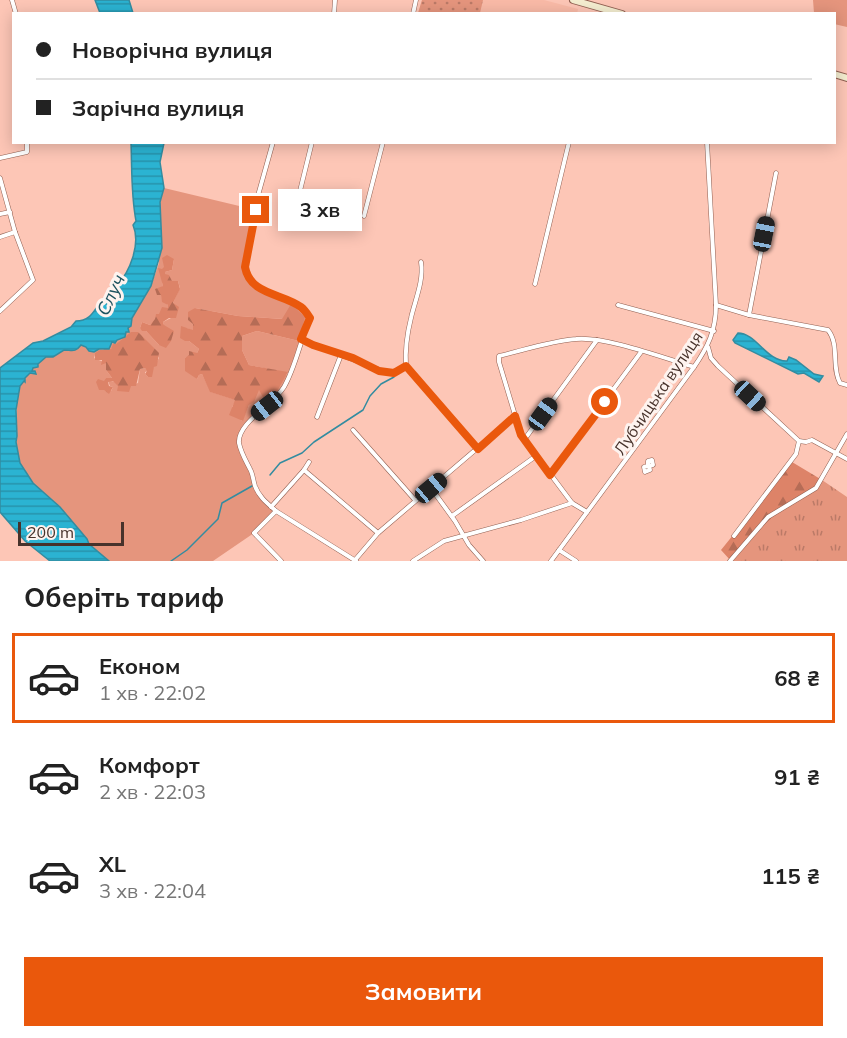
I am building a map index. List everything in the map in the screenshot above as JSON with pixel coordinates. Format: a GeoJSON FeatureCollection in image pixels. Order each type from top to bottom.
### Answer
{"type":"FeatureCollection","features":[{"type":"Feature","properties":{"kind":"main road"},"geometry":{"type":"LineString","coordinates":[[573,0],[615,12]]}},
{"type":"Feature","properties":{"kind":"street"},"geometry":{"type":"LineString","coordinates":[[0,158],[27,152],[27,144]]}},
{"type":"Feature","properties":{"kind":"street"},"geometry":{"type":"LineString","coordinates":[[272,144],[257,199],[245,267],[246,274],[256,286],[302,307],[310,318],[281,391],[255,416],[240,435],[241,451],[252,472],[258,492],[271,507],[355,561],[378,533],[515,416]]}},
{"type":"Feature","properties":{"kind":"street"},"geometry":{"type":"LineString","coordinates":[[298,199],[312,144]]}},
{"type":"Feature","properties":{"kind":"street"},"geometry":{"type":"LineString","coordinates":[[364,216],[382,144]]}},
{"type":"Feature","properties":{"kind":"street"},"geometry":{"type":"LineString","coordinates":[[535,284],[569,144]]}},
{"type":"Feature","properties":{"kind":"street","name":"Лубчицька вулиця"},"geometry":{"type":"LineString","coordinates":[[551,561],[694,367],[714,331],[716,305],[707,144]]}},
{"type":"Feature","properties":{"kind":"street"},"geometry":{"type":"LineString","coordinates":[[749,315],[776,172]]}},
{"type":"Feature","properties":{"kind":"street"},"geometry":{"type":"LineString","coordinates":[[0,178],[15,232],[33,280],[0,311]]}},
{"type":"Feature","properties":{"kind":"street"},"geometry":{"type":"LineString","coordinates":[[0,214],[10,212]]}},
{"type":"Feature","properties":{"kind":"street"},"geometry":{"type":"LineString","coordinates":[[0,237],[15,232]]}},
{"type":"Feature","properties":{"kind":"street"},"geometry":{"type":"LineString","coordinates":[[421,262],[420,283],[410,319],[405,354],[406,366],[478,449]]}},
{"type":"Feature","properties":{"kind":"street"},"geometry":{"type":"LineString","coordinates":[[618,305],[714,331]]}},
{"type":"Feature","properties":{"kind":"street"},"geometry":{"type":"LineString","coordinates":[[716,305],[749,315],[828,330],[836,353],[835,374],[840,383],[847,385]]}},
{"type":"Feature","properties":{"kind":"street"},"geometry":{"type":"LineString","coordinates":[[301,339],[388,373],[394,373],[406,366]]}},
{"type":"Feature","properties":{"kind":"street"},"geometry":{"type":"LineString","coordinates":[[587,512],[572,503],[524,440],[499,356],[576,339],[597,340],[694,367]]}},
{"type":"Feature","properties":{"kind":"street"},"geometry":{"type":"LineString","coordinates":[[524,440],[597,340]]}},
{"type":"Feature","properties":{"kind":"street"},"geometry":{"type":"LineString","coordinates":[[707,346],[711,358],[718,366],[799,441],[812,441],[847,459]]}},
{"type":"Feature","properties":{"kind":"street"},"geometry":{"type":"LineString","coordinates":[[550,475],[641,352]]}},
{"type":"Feature","properties":{"kind":"street"},"geometry":{"type":"LineString","coordinates":[[316,417],[341,355]]}},
{"type":"Feature","properties":{"kind":"street"},"geometry":{"type":"LineString","coordinates":[[353,430],[415,500]]}},
{"type":"Feature","properties":{"kind":"street"},"geometry":{"type":"LineString","coordinates":[[730,561],[768,517],[816,488],[847,434]]}},
{"type":"Feature","properties":{"kind":"street"},"geometry":{"type":"LineString","coordinates":[[734,536],[796,454],[799,441]]}},
{"type":"Feature","properties":{"kind":"street"},"geometry":{"type":"LineString","coordinates":[[452,516],[536,456]]}},
{"type":"Feature","properties":{"kind":"street"},"geometry":{"type":"LineString","coordinates":[[271,507],[309,462]]}},
{"type":"Feature","properties":{"kind":"street"},"geometry":{"type":"LineString","coordinates":[[304,470],[378,533]]}},
{"type":"Feature","properties":{"kind":"street"},"geometry":{"type":"LineString","coordinates":[[431,488],[452,516],[476,555],[483,561]]}},
{"type":"Feature","properties":{"kind":"street"},"geometry":{"type":"LineString","coordinates":[[413,561],[439,544],[463,535],[522,520],[572,503]]}},
{"type":"Feature","properties":{"kind":"street"},"geometry":{"type":"LineString","coordinates":[[276,511],[254,533],[281,561]]}},
{"type":"Feature","properties":{"kind":"street"},"geometry":{"type":"LineString","coordinates":[[559,550],[576,561]]}},
{"type":"Feature","properties":{"kind":"shaded area"},"geometry":{"type":"Polygon","coordinates":[[[422,0],[544,0],[578,9],[577,12],[419,12],[422,0]]]}},
{"type":"Feature","properties":{"kind":"green space"},"geometry":{"type":"Polygon","coordinates":[[[422,0],[483,0],[480,12],[418,12],[422,0]]]}},
{"type":"Feature","properties":{"kind":"green space"},"geometry":{"type":"Polygon","coordinates":[[[813,0],[847,0],[847,27],[836,24],[836,12],[814,12],[813,0]]]}},
{"type":"Feature","properties":{"kind":"green space"},"geometry":{"type":"Polygon","coordinates":[[[164,188],[256,210],[245,267],[256,286],[302,307],[310,318],[285,386],[244,429],[239,442],[258,492],[276,511],[254,533],[213,561],[109,561],[89,544],[55,502],[33,483],[20,463],[16,442],[17,396],[24,378],[30,372],[34,372],[32,368],[46,357],[55,356],[59,352],[81,345],[103,350],[124,335],[131,325],[132,318],[151,286],[159,263],[160,202],[164,188]],[[174,259],[162,274],[162,299],[168,308],[150,325],[142,322],[140,328],[159,345],[163,322],[173,317],[173,303],[180,288],[178,281],[171,281],[165,275],[165,272],[172,270],[174,259]],[[195,308],[193,331],[187,328],[189,341],[199,349],[197,353],[185,358],[197,379],[202,374],[211,392],[236,400],[232,407],[242,421],[259,389],[265,398],[288,373],[249,365],[242,350],[242,336],[257,331],[299,341],[283,319],[238,316],[195,308]],[[126,336],[111,349],[95,355],[94,358],[106,363],[106,370],[112,378],[106,378],[104,390],[111,391],[113,387],[108,381],[130,385],[138,383],[140,369],[145,368],[148,371],[145,374],[148,377],[159,358],[150,345],[142,339],[132,337],[126,336]]]}},
{"type":"Feature","properties":{"kind":"green space"},"geometry":{"type":"Polygon","coordinates":[[[167,255],[174,259],[172,270],[165,274],[169,275],[172,281],[178,281],[180,289],[173,303],[179,307],[176,318],[169,318],[163,322],[174,331],[166,348],[159,345],[140,328],[142,322],[150,325],[162,307],[168,308],[155,289],[163,286],[158,268],[164,267],[162,258],[167,255]]]}},
{"type":"Feature","properties":{"kind":"green space"},"geometry":{"type":"Polygon","coordinates":[[[291,304],[305,317],[299,341],[257,331],[242,336],[242,350],[249,365],[288,372],[272,400],[264,399],[259,390],[254,402],[249,405],[243,421],[229,415],[235,400],[210,392],[202,374],[197,379],[185,371],[185,358],[189,355],[189,351],[197,353],[199,349],[189,341],[180,338],[181,326],[193,330],[193,324],[188,320],[188,312],[195,308],[238,316],[282,319],[291,304]]]}},
{"type":"Feature","properties":{"kind":"green space"},"geometry":{"type":"Polygon","coordinates":[[[131,332],[138,332],[159,353],[152,377],[145,374],[147,371],[145,368],[140,369],[136,386],[131,386],[129,392],[117,391],[118,386],[113,381],[108,382],[109,386],[113,387],[109,394],[104,390],[99,390],[96,382],[98,379],[104,381],[106,378],[112,378],[106,370],[106,363],[101,365],[102,360],[95,360],[95,353],[111,349],[113,344],[131,332]]]}},
{"type":"Feature","properties":{"kind":"green space"},"geometry":{"type":"Polygon","coordinates":[[[792,462],[822,480],[802,499],[780,510],[731,561],[721,550],[792,462]]]}},
{"type":"Feature","properties":{"kind":"green space"},"geometry":{"type":"Polygon","coordinates":[[[822,480],[847,497],[847,561],[733,561],[760,529],[780,510],[802,499],[822,480]]]}},
{"type":"Feature","properties":{"kind":"water"},"geometry":{"type":"Polygon","coordinates":[[[95,0],[129,0],[133,12],[100,12],[95,0]]]}},
{"type":"Feature","properties":{"kind":"water","name":"Случ"},"geometry":{"type":"Polygon","coordinates":[[[131,144],[164,144],[160,162],[164,188],[160,202],[162,248],[151,286],[132,318],[131,326],[128,328],[129,332],[126,332],[125,337],[115,343],[112,342],[109,349],[99,349],[94,352],[81,345],[75,350],[64,350],[53,357],[46,357],[38,364],[38,367],[33,368],[32,371],[36,374],[30,373],[20,386],[16,410],[16,442],[20,463],[33,483],[60,507],[89,544],[109,561],[50,561],[25,541],[0,512],[0,368],[33,343],[43,341],[71,327],[76,321],[89,317],[117,286],[126,273],[135,249],[133,225],[136,221],[132,192],[131,144]]]}},
{"type":"Feature","properties":{"kind":"water"},"geometry":{"type":"Polygon","coordinates":[[[738,333],[750,338],[773,357],[787,361],[789,357],[814,374],[823,376],[819,382],[804,373],[798,374],[735,343],[733,340],[738,333]]]}},
{"type":"Feature","properties":{"kind":"waterway"},"geometry":{"type":"LineString","coordinates":[[270,475],[280,463],[302,453],[314,442],[363,410],[370,396],[381,384],[394,377]]}},
{"type":"Feature","properties":{"kind":"waterway"},"geometry":{"type":"LineString","coordinates":[[171,561],[187,550],[218,519],[222,503],[252,486]]}},
{"type":"Feature","properties":{"kind":"route"},"geometry":{"type":"LineString","coordinates":[[256,210],[245,267],[246,274],[256,286],[264,291],[302,307],[310,318],[301,339],[353,358],[379,371],[394,373],[406,366],[478,449],[515,416],[521,435],[550,475],[605,402]]}}]}
